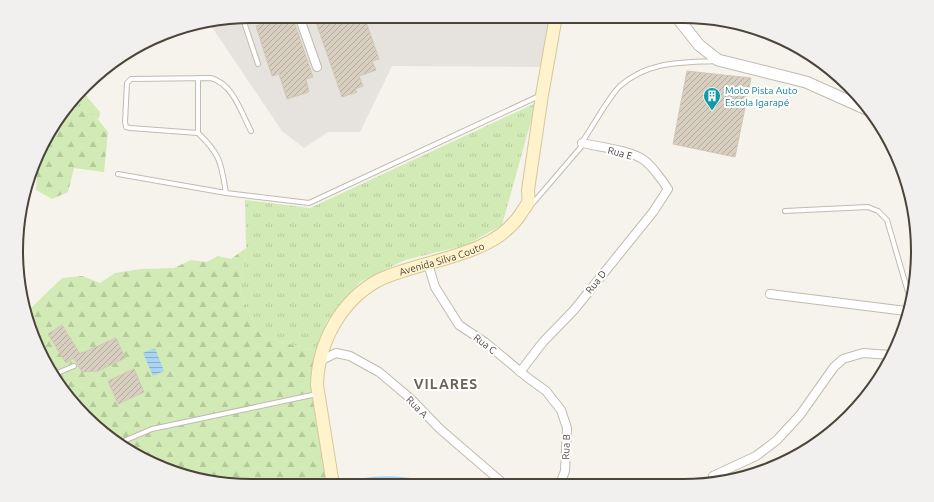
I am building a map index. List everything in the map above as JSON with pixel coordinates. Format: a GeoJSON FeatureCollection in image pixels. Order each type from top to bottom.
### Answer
{"type":"FeatureCollection","features":[{"type":"Feature","properties":{"kind":"main road"},"geometry":{"type":"LineString","coordinates":[[528,202],[528,190],[542,95],[555,23]]}},
{"type":"Feature","properties":{"kind":"main road","name":"Avenida Silva Couto"},"geometry":{"type":"LineString","coordinates":[[332,479],[317,394],[317,371],[328,334],[335,321],[354,299],[380,280],[468,251],[495,238],[513,224],[528,202]]}},
{"type":"Feature","properties":{"kind":"street"},"geometry":{"type":"LineString","coordinates":[[301,23],[317,67]]}},
{"type":"Feature","properties":{"kind":"street"},"geometry":{"type":"LineString","coordinates":[[682,23],[699,45],[718,60],[806,82],[858,105]]}},
{"type":"Feature","properties":{"kind":"street","name":"Rua E"},"geometry":{"type":"LineString","coordinates":[[582,144],[625,153],[644,160],[661,177],[668,189]]}},
{"type":"Feature","properties":{"kind":"street","name":"Rua D"},"geometry":{"type":"LineString","coordinates":[[520,372],[542,342],[574,310],[653,212],[668,189]]}},
{"type":"Feature","properties":{"kind":"street","name":"Rua C"},"geometry":{"type":"LineString","coordinates":[[428,264],[435,286],[460,324],[546,391],[562,410]]}},
{"type":"Feature","properties":{"kind":"street"},"geometry":{"type":"LineString","coordinates":[[770,294],[903,311]]}},
{"type":"Feature","properties":{"kind":"street","name":"Rua A"},"geometry":{"type":"LineString","coordinates":[[320,361],[336,353],[350,356],[379,372],[411,399],[440,429],[498,479]]}},
{"type":"Feature","properties":{"kind":"street"},"geometry":{"type":"LineString","coordinates":[[713,476],[756,456],[777,440],[800,415],[821,383],[834,367],[843,359],[863,353],[886,355]]}},
{"type":"Feature","properties":{"kind":"street","name":"Rua B"},"geometry":{"type":"LineString","coordinates":[[562,410],[567,428],[565,471],[562,479]]}},
{"type":"Feature","properties":{"kind":"lane"},"geometry":{"type":"LineString","coordinates":[[245,23],[258,64]]}},
{"type":"Feature","properties":{"kind":"lane"},"geometry":{"type":"LineString","coordinates":[[528,202],[533,203],[582,144],[619,86],[642,70],[667,64],[718,60]]}},
{"type":"Feature","properties":{"kind":"lane"},"geometry":{"type":"LineString","coordinates":[[198,78],[198,133]]}},
{"type":"Feature","properties":{"kind":"lane"},"geometry":{"type":"LineString","coordinates":[[226,193],[220,160],[212,146],[198,133],[130,128],[126,126],[127,83],[130,79],[211,78],[221,81],[229,89],[251,131]]}},
{"type":"Feature","properties":{"kind":"lane"},"geometry":{"type":"LineString","coordinates":[[118,174],[226,193],[309,203],[542,95]]}},
{"type":"Feature","properties":{"kind":"lane"},"geometry":{"type":"LineString","coordinates":[[785,212],[868,207],[878,211],[887,220],[908,290]]}},
{"type":"Feature","properties":{"kind":"lane"},"geometry":{"type":"LineString","coordinates":[[58,372],[74,366]]}},
{"type":"Feature","properties":{"kind":"lane"},"geometry":{"type":"LineString","coordinates":[[123,440],[152,429],[317,394]]}},
{"type":"Feature","properties":{"kind":"shaded area"},"geometry":{"type":"Polygon","coordinates":[[[236,23],[560,23],[552,67],[392,66],[360,132],[328,132],[304,148],[282,131],[211,26],[236,23]]]}},
{"type":"Feature","properties":{"kind":"green space"},"geometry":{"type":"Polygon","coordinates":[[[86,95],[100,112],[99,119],[75,106],[86,95]]]}},
{"type":"Feature","properties":{"kind":"green space"},"geometry":{"type":"Polygon","coordinates":[[[536,103],[502,225],[466,245],[405,260],[360,282],[327,321],[316,351],[278,341],[256,331],[240,290],[246,248],[245,200],[310,208],[536,103]]]}},
{"type":"Feature","properties":{"kind":"green space"},"geometry":{"type":"Polygon","coordinates":[[[75,106],[97,118],[108,132],[104,172],[74,168],[68,192],[52,199],[36,190],[37,173],[40,164],[61,124],[70,112],[75,106]]]}},
{"type":"Feature","properties":{"kind":"green space"},"geometry":{"type":"Polygon","coordinates":[[[246,248],[240,290],[256,331],[278,341],[316,351],[311,385],[326,479],[236,479],[207,475],[164,462],[124,441],[90,412],[61,378],[40,338],[31,309],[62,278],[82,276],[100,283],[115,273],[141,269],[174,268],[191,260],[207,262],[218,256],[231,259],[246,248]]]}},
{"type":"Feature","properties":{"kind":"water"},"geometry":{"type":"Polygon","coordinates":[[[155,348],[164,371],[153,376],[143,353],[155,348]]]}},
{"type":"Feature","properties":{"kind":"building"},"geometry":{"type":"Polygon","coordinates":[[[264,23],[294,23],[313,77],[306,79],[309,92],[287,99],[279,74],[272,76],[256,26],[264,23]]]}},
{"type":"Feature","properties":{"kind":"building"},"geometry":{"type":"Polygon","coordinates":[[[316,23],[366,23],[379,59],[372,61],[376,70],[359,76],[363,86],[355,89],[357,92],[342,97],[316,23]]]}},
{"type":"Feature","properties":{"kind":"building","name":"Moto Pista Auto Escola Igarapé"},"geometry":{"type":"Polygon","coordinates":[[[687,71],[751,78],[735,157],[673,144],[687,71]]]}},
{"type":"Feature","properties":{"kind":"building"},"geometry":{"type":"Polygon","coordinates":[[[62,325],[80,354],[116,338],[125,358],[98,371],[82,372],[74,358],[66,363],[48,334],[62,325]]]}},
{"type":"Feature","properties":{"kind":"building"},"geometry":{"type":"Polygon","coordinates":[[[134,369],[144,392],[118,404],[108,381],[134,369]]]}},
{"type":"Feature","properties":{"kind":"waterway"},"geometry":{"type":"LineString","coordinates":[[364,479],[408,479]]}},
{"type":"Feature","properties":{"kind":"place","name":"Moto Pista Auto Escola Igarapé"},"geometry":{"type":"Point","coordinates":[712,111]}},
{"type":"Feature","properties":{"kind":"district","name":"VILARES"},"geometry":{"type":"Point","coordinates":[446,384]}}]}
